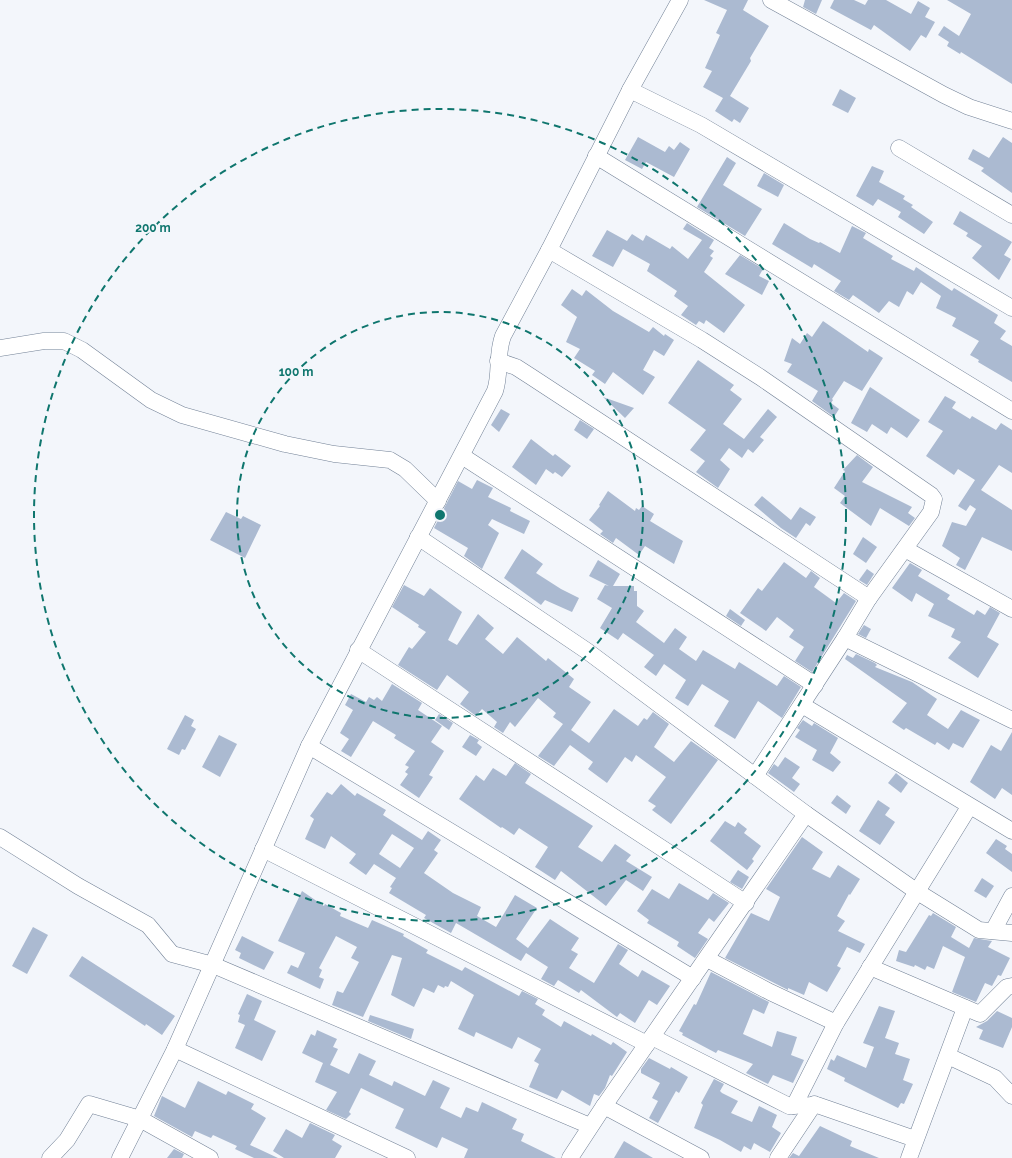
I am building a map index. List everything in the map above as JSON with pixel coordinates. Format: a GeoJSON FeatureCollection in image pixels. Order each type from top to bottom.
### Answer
{"type":"FeatureCollection","features":[{"type":"Feature","properties":{"kind":"street"},"geometry":{"type":"LineString","coordinates":[[120,1158],[175,1049],[309,746],[495,391],[498,383],[498,348],[503,336],[549,250],[630,90],[680,0]]}},
{"type":"Feature","properties":{"kind":"street"},"geometry":{"type":"LineString","coordinates":[[771,0],[944,95],[969,107],[1012,121]]}},
{"type":"Feature","properties":{"kind":"street"},"geometry":{"type":"LineString","coordinates":[[630,90],[701,125],[1012,308]]}},
{"type":"Feature","properties":{"kind":"street"},"geometry":{"type":"LineString","coordinates":[[899,148],[1012,214]]}},
{"type":"Feature","properties":{"kind":"street"},"geometry":{"type":"LineString","coordinates":[[596,156],[1012,410]]}},
{"type":"Feature","properties":{"kind":"street"},"geometry":{"type":"LineString","coordinates":[[549,250],[715,348],[931,495],[934,503],[931,512],[869,598],[815,685],[755,776]]}},
{"type":"Feature","properties":{"kind":"street"},"geometry":{"type":"LineString","coordinates":[[0,348],[44,341],[64,341],[82,350],[151,400],[182,415],[285,444],[334,454],[390,460],[405,469],[438,501]]}},
{"type":"Feature","properties":{"kind":"street"},"geometry":{"type":"LineString","coordinates":[[498,361],[516,367],[869,598]]}},
{"type":"Feature","properties":{"kind":"street"},"geometry":{"type":"LineString","coordinates":[[462,456],[815,685]]}},
{"type":"Feature","properties":{"kind":"street"},"geometry":{"type":"LineString","coordinates":[[418,537],[587,651],[806,814],[916,891],[971,926],[985,931],[1012,933]]}},
{"type":"Feature","properties":{"kind":"street"},"geometry":{"type":"LineString","coordinates":[[905,549],[1012,609]]}},
{"type":"Feature","properties":{"kind":"street"},"geometry":{"type":"LineString","coordinates":[[845,638],[1012,720]]}},
{"type":"Feature","properties":{"kind":"street"},"geometry":{"type":"LineString","coordinates":[[358,650],[746,903]]}},
{"type":"Feature","properties":{"kind":"street"},"geometry":{"type":"LineString","coordinates":[[802,705],[1012,831]]}},
{"type":"Feature","properties":{"kind":"street"},"geometry":{"type":"LineString","coordinates":[[309,746],[693,978]]}},
{"type":"Feature","properties":{"kind":"street"},"geometry":{"type":"LineString","coordinates":[[794,1106],[836,1023],[969,806]]}},
{"type":"Feature","properties":{"kind":"street"},"geometry":{"type":"LineString","coordinates":[[570,1158],[590,1126],[707,960],[806,814]]}},
{"type":"Feature","properties":{"kind":"street"},"geometry":{"type":"LineString","coordinates":[[0,837],[78,886],[148,925],[172,954],[213,965],[590,1126]]}},
{"type":"Feature","properties":{"kind":"street"},"geometry":{"type":"LineString","coordinates":[[263,849],[649,1041],[790,1106],[814,1104],[915,1139]]}},
{"type":"Feature","properties":{"kind":"street"},"geometry":{"type":"LineString","coordinates":[[993,931],[1012,896]]}},
{"type":"Feature","properties":{"kind":"street"},"geometry":{"type":"LineString","coordinates":[[707,960],[836,1023]]}},
{"type":"Feature","properties":{"kind":"street"},"geometry":{"type":"LineString","coordinates":[[870,967],[980,1014],[1007,987],[1012,986]]}},
{"type":"Feature","properties":{"kind":"street"},"geometry":{"type":"LineString","coordinates":[[909,1158],[948,1056],[964,1008]]}},
{"type":"Feature","properties":{"kind":"street"},"geometry":{"type":"LineString","coordinates":[[175,1049],[407,1158]]}},
{"type":"Feature","properties":{"kind":"street"},"geometry":{"type":"LineString","coordinates":[[948,1056],[995,1078],[1012,1096]]}},
{"type":"Feature","properties":{"kind":"street"},"geometry":{"type":"LineString","coordinates":[[50,1158],[67,1140],[89,1104],[140,1120],[210,1158]]}},
{"type":"Feature","properties":{"kind":"street"},"geometry":{"type":"LineString","coordinates":[[778,1158],[814,1104]]}},
{"type":"Feature","properties":{"kind":"street"},"geometry":{"type":"LineString","coordinates":[[604,1106],[701,1158]]}},
{"type":"Feature","properties":{"kind":"building"},"geometry":{"type":"Polygon","coordinates":[[[704,0],[748,0],[743,10],[769,26],[750,58],[751,61],[730,96],[749,108],[740,123],[734,119],[732,122],[715,111],[723,98],[703,87],[712,71],[705,68],[720,35],[716,33],[727,10],[704,0]]]}},
{"type":"Feature","properties":{"kind":"building"},"geometry":{"type":"Polygon","coordinates":[[[805,0],[822,0],[816,14],[803,7],[805,0]]]}},
{"type":"Feature","properties":{"kind":"building"},"geometry":{"type":"Polygon","coordinates":[[[834,0],[854,0],[865,5],[868,0],[886,0],[911,14],[918,1],[930,8],[925,17],[935,22],[926,38],[921,35],[910,51],[874,25],[871,30],[830,8],[834,0]]]}},
{"type":"Feature","properties":{"kind":"building"},"geometry":{"type":"Polygon","coordinates":[[[947,0],[1012,0],[1012,84],[961,52],[960,54],[947,46],[949,42],[938,35],[944,26],[959,36],[971,14],[947,0]]]}},
{"type":"Feature","properties":{"kind":"building"},"geometry":{"type":"Polygon","coordinates":[[[840,89],[856,98],[848,113],[832,105],[840,89]]]}},
{"type":"Feature","properties":{"kind":"building"},"geometry":{"type":"Polygon","coordinates":[[[638,137],[665,152],[669,146],[674,150],[680,142],[690,149],[674,177],[646,162],[642,169],[625,160],[638,137]]]}},
{"type":"Feature","properties":{"kind":"building"},"geometry":{"type":"Polygon","coordinates":[[[1003,137],[1012,143],[1012,193],[981,171],[984,168],[968,159],[973,149],[989,158],[1003,137]]]}},
{"type":"Feature","properties":{"kind":"building"},"geometry":{"type":"Polygon","coordinates":[[[727,157],[736,163],[723,185],[762,209],[745,236],[697,207],[727,157]]]}},
{"type":"Feature","properties":{"kind":"building"},"geometry":{"type":"Polygon","coordinates":[[[872,166],[884,171],[879,182],[905,196],[903,199],[913,205],[911,207],[933,222],[924,234],[898,217],[901,212],[878,199],[873,206],[856,196],[872,166]]]}},
{"type":"Feature","properties":{"kind":"building"},"geometry":{"type":"Polygon","coordinates":[[[764,173],[784,185],[778,197],[757,186],[764,173]]]}},
{"type":"Feature","properties":{"kind":"building"},"geometry":{"type":"Polygon","coordinates":[[[960,211],[1012,242],[1004,255],[1011,259],[999,280],[972,258],[982,246],[966,236],[968,233],[953,224],[960,211]]]}},
{"type":"Feature","properties":{"kind":"building"},"geometry":{"type":"Polygon","coordinates":[[[687,223],[714,240],[709,248],[714,251],[710,256],[713,258],[704,272],[745,305],[724,333],[706,320],[704,324],[699,321],[696,325],[681,315],[688,306],[674,296],[677,291],[647,271],[650,264],[623,249],[613,267],[592,256],[607,230],[627,241],[632,234],[643,241],[646,235],[670,249],[672,246],[688,259],[702,240],[683,229],[687,223]]]}},
{"type":"Feature","properties":{"kind":"building"},"geometry":{"type":"Polygon","coordinates":[[[784,223],[810,239],[819,243],[820,242],[840,253],[852,226],[866,233],[863,238],[893,256],[891,259],[914,271],[916,267],[952,291],[954,288],[998,315],[994,323],[1006,331],[1000,339],[1012,346],[1012,382],[978,362],[979,360],[970,355],[979,341],[952,326],[956,318],[936,308],[941,296],[921,282],[913,295],[907,291],[899,307],[889,301],[879,313],[853,295],[849,300],[834,291],[841,281],[814,264],[812,268],[772,244],[784,223]]]}},
{"type":"Feature","properties":{"kind":"building"},"geometry":{"type":"Polygon","coordinates":[[[740,255],[763,269],[759,276],[769,281],[762,295],[725,274],[740,255]]]}},
{"type":"Feature","properties":{"kind":"building"},"geometry":{"type":"Polygon","coordinates":[[[572,289],[582,296],[586,290],[613,311],[649,332],[653,327],[664,336],[665,334],[674,340],[664,356],[654,350],[643,370],[655,377],[643,395],[613,372],[605,384],[592,375],[595,371],[574,358],[580,349],[566,342],[577,317],[561,305],[572,289]]]}},
{"type":"Feature","properties":{"kind":"building"},"geometry":{"type":"Polygon","coordinates":[[[823,321],[868,352],[869,349],[883,358],[862,391],[844,381],[832,399],[833,400],[831,403],[839,409],[834,417],[812,401],[818,391],[787,372],[792,364],[784,361],[792,338],[800,344],[807,333],[812,337],[823,321]]]}},
{"type":"Feature","properties":{"kind":"building"},"geometry":{"type":"Polygon","coordinates":[[[698,360],[734,385],[730,390],[742,399],[723,424],[744,439],[768,409],[777,417],[760,437],[764,440],[753,453],[748,449],[742,458],[729,448],[720,460],[730,469],[718,488],[696,472],[705,461],[690,450],[706,430],[668,403],[698,360]]]}},
{"type":"Feature","properties":{"kind":"building"},"geometry":{"type":"Polygon","coordinates":[[[870,387],[920,420],[907,438],[891,427],[887,434],[872,424],[867,432],[851,423],[870,387]]]}},
{"type":"Feature","properties":{"kind":"building"},"geometry":{"type":"Polygon","coordinates":[[[945,396],[956,402],[952,408],[970,419],[972,416],[996,430],[1001,423],[1012,430],[1012,473],[999,465],[981,490],[1012,510],[1012,551],[982,537],[965,570],[956,565],[960,558],[942,546],[952,522],[966,526],[976,509],[970,505],[966,511],[958,506],[975,480],[958,469],[954,475],[926,456],[943,431],[928,422],[945,396]]]}},
{"type":"Feature","properties":{"kind":"building"},"geometry":{"type":"Polygon","coordinates":[[[603,397],[634,408],[625,418],[603,397]]]}},
{"type":"Feature","properties":{"kind":"building"},"geometry":{"type":"Polygon","coordinates":[[[501,409],[510,414],[499,432],[491,425],[501,409]]]}},
{"type":"Feature","properties":{"kind":"building"},"geometry":{"type":"Polygon","coordinates":[[[580,420],[594,429],[587,439],[574,430],[580,420]]]}},
{"type":"Feature","properties":{"kind":"building"},"geometry":{"type":"Polygon","coordinates":[[[531,439],[553,456],[555,454],[571,466],[562,477],[555,472],[553,474],[546,469],[536,485],[512,467],[531,439]]]}},
{"type":"Feature","properties":{"kind":"building"},"geometry":{"type":"Polygon","coordinates":[[[857,455],[873,467],[862,482],[912,507],[908,513],[915,518],[909,526],[880,508],[871,526],[840,503],[845,496],[834,488],[845,471],[843,470],[857,455]]]}},
{"type":"Feature","properties":{"kind":"building"},"geometry":{"type":"Polygon","coordinates":[[[477,480],[493,488],[488,497],[511,508],[510,511],[530,521],[524,534],[492,519],[488,525],[499,533],[482,569],[464,556],[468,548],[434,528],[458,481],[472,489],[477,480]]]}},
{"type":"Feature","properties":{"kind":"building"},"geometry":{"type":"Polygon","coordinates":[[[608,491],[635,511],[636,508],[639,510],[642,506],[654,514],[650,521],[683,541],[674,564],[645,546],[639,555],[616,538],[613,543],[600,534],[603,531],[589,520],[600,506],[599,505],[608,491]]]}},
{"type":"Feature","properties":{"kind":"building"},"geometry":{"type":"Polygon","coordinates":[[[762,496],[791,520],[800,507],[816,517],[810,526],[806,523],[796,538],[781,528],[754,505],[762,496]]]}},
{"type":"Feature","properties":{"kind":"building"},"geometry":{"type":"Polygon","coordinates":[[[226,512],[241,519],[243,516],[261,525],[245,558],[210,540],[226,512]]]}},
{"type":"Feature","properties":{"kind":"building"},"geometry":{"type":"Polygon","coordinates":[[[863,537],[877,547],[866,563],[853,554],[863,537]]]}},
{"type":"Feature","properties":{"kind":"building"},"geometry":{"type":"Polygon","coordinates":[[[522,549],[543,564],[536,573],[561,589],[579,598],[572,612],[545,600],[541,605],[504,578],[522,549]]]}},
{"type":"Feature","properties":{"kind":"building"},"geometry":{"type":"Polygon","coordinates":[[[598,560],[620,574],[613,586],[634,586],[634,591],[637,591],[637,606],[644,611],[636,622],[664,643],[675,628],[687,637],[679,649],[696,661],[703,650],[735,669],[739,662],[777,686],[784,676],[801,687],[782,718],[758,701],[735,739],[714,726],[729,701],[702,684],[688,706],[675,698],[686,680],[664,664],[656,676],[644,667],[654,655],[623,633],[618,640],[600,628],[612,608],[597,599],[605,585],[609,586],[589,576],[598,560]]]}},
{"type":"Feature","properties":{"kind":"building"},"geometry":{"type":"Polygon","coordinates":[[[784,562],[806,578],[811,571],[820,578],[814,587],[836,603],[844,593],[856,601],[812,672],[795,661],[804,647],[789,637],[794,630],[777,617],[766,631],[740,613],[758,588],[762,591],[784,562]]]}},
{"type":"Feature","properties":{"kind":"building"},"geometry":{"type":"Polygon","coordinates":[[[910,563],[922,570],[918,576],[950,595],[947,599],[974,615],[977,610],[985,615],[990,607],[1000,613],[987,637],[999,644],[978,678],[948,658],[961,642],[951,637],[955,629],[928,616],[934,604],[916,593],[912,602],[892,588],[910,563]]]}},
{"type":"Feature","properties":{"kind":"building"},"geometry":{"type":"Polygon","coordinates":[[[867,569],[874,574],[867,585],[859,580],[867,569]]]}},
{"type":"Feature","properties":{"kind":"building"},"geometry":{"type":"Polygon","coordinates":[[[404,585],[424,596],[430,588],[462,612],[448,640],[457,645],[478,614],[494,628],[485,639],[503,654],[517,637],[546,661],[548,658],[574,679],[569,687],[591,702],[571,730],[589,743],[614,709],[638,726],[644,718],[647,720],[653,712],[669,724],[654,747],[674,762],[691,741],[718,760],[671,824],[652,810],[656,806],[648,801],[666,777],[636,755],[632,762],[625,757],[607,783],[588,769],[593,762],[570,745],[554,766],[538,756],[563,724],[553,717],[556,713],[538,698],[515,727],[510,722],[503,733],[494,727],[497,722],[482,709],[476,716],[460,704],[469,692],[447,675],[437,690],[398,665],[409,647],[412,649],[426,632],[418,627],[419,625],[392,607],[404,585]]]}},
{"type":"Feature","properties":{"kind":"building"},"geometry":{"type":"Polygon","coordinates":[[[730,609],[745,620],[741,626],[726,616],[730,609]]]}},
{"type":"Feature","properties":{"kind":"building"},"geometry":{"type":"Polygon","coordinates":[[[864,625],[871,629],[866,638],[858,634],[864,625]]]}},
{"type":"Feature","properties":{"kind":"building"},"geometry":{"type":"Polygon","coordinates":[[[856,654],[875,663],[877,665],[875,667],[912,682],[937,699],[927,715],[948,729],[961,710],[980,720],[963,748],[953,743],[949,750],[937,742],[935,745],[906,728],[904,730],[892,722],[907,703],[845,659],[847,655],[853,658],[856,654]]]}},
{"type":"Feature","properties":{"kind":"building"},"geometry":{"type":"Polygon","coordinates":[[[392,684],[422,703],[418,710],[442,726],[431,742],[444,751],[429,775],[433,777],[419,798],[400,785],[408,774],[405,772],[409,767],[405,765],[415,751],[394,738],[396,735],[373,721],[351,757],[341,751],[349,739],[340,733],[353,710],[345,705],[351,694],[366,702],[369,697],[374,700],[377,697],[382,701],[392,684]]]}},
{"type":"Feature","properties":{"kind":"building"},"geometry":{"type":"Polygon","coordinates":[[[439,714],[453,723],[449,730],[435,720],[439,714]]]}},
{"type":"Feature","properties":{"kind":"building"},"geometry":{"type":"Polygon","coordinates":[[[185,715],[194,720],[191,726],[196,729],[185,750],[182,749],[179,755],[167,749],[185,715]]]}},
{"type":"Feature","properties":{"kind":"building"},"geometry":{"type":"Polygon","coordinates":[[[803,720],[812,726],[814,723],[838,738],[830,753],[841,762],[833,772],[812,760],[817,750],[795,737],[800,730],[797,728],[803,720]]]}},
{"type":"Feature","properties":{"kind":"building"},"geometry":{"type":"Polygon","coordinates":[[[1012,732],[1012,795],[1002,788],[995,799],[970,782],[991,745],[1001,751],[1012,732]]]}},
{"type":"Feature","properties":{"kind":"building"},"geometry":{"type":"Polygon","coordinates":[[[219,735],[237,744],[220,777],[202,767],[219,735]]]}},
{"type":"Feature","properties":{"kind":"building"},"geometry":{"type":"Polygon","coordinates":[[[470,735],[479,740],[477,743],[482,747],[476,756],[462,747],[470,735]]]}},
{"type":"Feature","properties":{"kind":"building"},"geometry":{"type":"Polygon","coordinates":[[[785,757],[800,767],[792,778],[800,784],[794,792],[768,773],[774,764],[778,767],[785,757]]]}},
{"type":"Feature","properties":{"kind":"building"},"geometry":{"type":"Polygon","coordinates":[[[515,763],[531,774],[525,783],[593,826],[578,847],[602,862],[615,844],[631,855],[626,861],[652,877],[643,891],[626,880],[606,906],[561,871],[555,880],[535,867],[548,847],[519,828],[514,835],[502,827],[501,828],[459,799],[476,775],[484,781],[493,768],[506,776],[515,763]]]}},
{"type":"Feature","properties":{"kind":"building"},"geometry":{"type":"Polygon","coordinates":[[[896,773],[908,783],[901,793],[888,783],[896,773]]]}},
{"type":"Feature","properties":{"kind":"building"},"geometry":{"type":"Polygon","coordinates":[[[341,784],[355,796],[357,793],[386,810],[383,815],[422,840],[428,831],[441,840],[434,850],[438,853],[424,873],[453,893],[481,907],[477,916],[496,927],[515,895],[537,908],[516,939],[528,948],[550,919],[579,938],[571,950],[578,954],[569,968],[594,983],[618,944],[628,950],[619,964],[638,977],[642,970],[670,986],[657,1005],[649,1000],[635,1023],[620,1013],[617,1017],[581,990],[579,993],[558,980],[554,986],[541,979],[548,967],[526,953],[521,961],[456,923],[451,933],[424,918],[426,915],[389,893],[392,888],[390,887],[396,878],[374,864],[366,875],[349,863],[356,854],[331,836],[325,849],[305,839],[314,819],[310,816],[327,792],[332,795],[341,784]],[[392,834],[379,854],[400,868],[414,848],[392,834]]]}},
{"type":"Feature","properties":{"kind":"building"},"geometry":{"type":"Polygon","coordinates":[[[837,795],[851,806],[846,814],[831,803],[837,795]]]}},
{"type":"Feature","properties":{"kind":"building"},"geometry":{"type":"Polygon","coordinates":[[[878,800],[890,808],[885,815],[895,822],[880,845],[859,831],[878,800]]]}},
{"type":"Feature","properties":{"kind":"building"},"geometry":{"type":"Polygon","coordinates":[[[725,821],[735,827],[738,822],[747,829],[744,833],[761,846],[752,859],[754,861],[747,870],[710,841],[725,821]]]}},
{"type":"Feature","properties":{"kind":"building"},"geometry":{"type":"Polygon","coordinates":[[[802,837],[823,852],[812,869],[830,878],[838,865],[860,879],[850,895],[849,894],[837,916],[845,921],[838,931],[865,944],[860,953],[847,947],[837,966],[841,968],[827,992],[809,982],[804,995],[788,988],[788,990],[725,958],[751,913],[769,921],[780,897],[766,889],[802,837]]]}},
{"type":"Feature","properties":{"kind":"building"},"geometry":{"type":"Polygon","coordinates":[[[996,839],[1007,846],[1005,849],[1012,854],[1012,872],[986,853],[996,839]]]}},
{"type":"Feature","properties":{"kind":"building"},"geometry":{"type":"Polygon","coordinates":[[[738,870],[749,877],[742,889],[730,882],[738,870]]]}},
{"type":"Feature","properties":{"kind":"building"},"geometry":{"type":"Polygon","coordinates":[[[982,878],[994,886],[986,898],[974,891],[982,878]]]}},
{"type":"Feature","properties":{"kind":"building"},"geometry":{"type":"Polygon","coordinates":[[[679,883],[708,900],[713,893],[729,903],[714,922],[709,918],[698,933],[708,939],[695,958],[677,946],[679,942],[647,923],[649,920],[637,911],[652,889],[669,899],[679,883]]]}},
{"type":"Feature","properties":{"kind":"building"},"geometry":{"type":"Polygon","coordinates":[[[302,891],[324,906],[325,904],[341,913],[340,916],[368,928],[372,920],[404,934],[403,936],[428,950],[426,953],[462,971],[465,967],[519,996],[522,991],[538,999],[535,1004],[545,1010],[542,1015],[561,1027],[564,1021],[611,1045],[613,1042],[627,1052],[612,1076],[610,1075],[605,1088],[599,1096],[594,1094],[590,1106],[562,1090],[557,1099],[529,1087],[539,1064],[534,1061],[541,1049],[518,1037],[512,1049],[476,1032],[474,1037],[458,1029],[474,995],[451,981],[448,987],[445,986],[444,988],[438,985],[434,993],[423,988],[414,1007],[391,995],[402,958],[392,955],[363,1017],[332,1005],[337,991],[343,993],[359,962],[351,958],[357,947],[336,936],[319,968],[322,970],[319,977],[324,979],[320,989],[287,973],[291,965],[298,968],[305,953],[278,941],[302,891]]]}},
{"type":"Feature","properties":{"kind":"building"},"geometry":{"type":"Polygon","coordinates":[[[933,913],[956,927],[951,937],[969,948],[974,938],[992,941],[988,947],[1010,958],[1001,976],[998,975],[992,986],[985,983],[976,1002],[952,992],[965,957],[943,946],[934,969],[927,966],[925,970],[915,965],[914,967],[896,961],[899,950],[906,952],[929,915],[931,916],[933,913]]]}},
{"type":"Feature","properties":{"kind":"building"},"geometry":{"type":"Polygon","coordinates":[[[33,927],[48,935],[27,974],[12,966],[33,927]]]}},
{"type":"Feature","properties":{"kind":"building"},"geometry":{"type":"Polygon","coordinates":[[[242,936],[274,952],[264,970],[239,958],[241,953],[235,950],[242,936]]]}},
{"type":"Feature","properties":{"kind":"building"},"geometry":{"type":"Polygon","coordinates":[[[82,956],[175,1016],[162,1035],[146,1024],[145,1026],[69,976],[82,956]]]}},
{"type":"Feature","properties":{"kind":"building"},"geometry":{"type":"Polygon","coordinates":[[[711,972],[769,1002],[764,1014],[753,1009],[743,1034],[772,1047],[777,1031],[797,1037],[791,1055],[804,1060],[793,1083],[773,1075],[768,1084],[746,1073],[753,1064],[718,1050],[716,1053],[682,1035],[683,1033],[679,1031],[694,1004],[696,1005],[711,972]]]}},
{"type":"Feature","properties":{"kind":"building"},"geometry":{"type":"Polygon","coordinates":[[[247,994],[262,1001],[254,1020],[276,1031],[262,1061],[235,1048],[245,1025],[238,1022],[240,1015],[238,1014],[247,994]]]}},
{"type":"Feature","properties":{"kind":"building"},"geometry":{"type":"Polygon","coordinates":[[[879,1006],[895,1011],[885,1038],[899,1043],[895,1054],[910,1059],[903,1080],[913,1084],[904,1104],[901,1103],[898,1108],[844,1081],[845,1078],[827,1069],[831,1059],[834,1061],[837,1055],[866,1068],[874,1047],[863,1043],[879,1006]]]}},
{"type":"Feature","properties":{"kind":"building"},"geometry":{"type":"Polygon","coordinates":[[[997,1011],[1012,1018],[1012,1027],[1003,1048],[979,1039],[983,1030],[976,1027],[987,1021],[997,1011]]]}},
{"type":"Feature","properties":{"kind":"building"},"geometry":{"type":"Polygon","coordinates":[[[370,1015],[414,1029],[411,1039],[368,1021],[370,1015]]]}},
{"type":"Feature","properties":{"kind":"building"},"geometry":{"type":"Polygon","coordinates":[[[317,1030],[337,1039],[333,1047],[338,1049],[330,1065],[349,1074],[359,1053],[376,1061],[369,1075],[392,1086],[394,1081],[425,1096],[433,1080],[450,1088],[440,1108],[461,1118],[466,1107],[478,1112],[482,1102],[517,1119],[512,1129],[524,1134],[521,1141],[556,1158],[464,1158],[468,1149],[442,1137],[437,1148],[395,1128],[404,1109],[361,1088],[349,1112],[351,1114],[346,1119],[326,1110],[337,1092],[315,1082],[323,1063],[302,1053],[311,1034],[315,1036],[317,1030]]]}},
{"type":"Feature","properties":{"kind":"building"},"geometry":{"type":"Polygon","coordinates":[[[649,1058],[670,1069],[671,1067],[688,1077],[679,1093],[676,1091],[658,1123],[649,1118],[658,1101],[652,1098],[660,1083],[641,1073],[641,1069],[649,1058]]]}},
{"type":"Feature","properties":{"kind":"building"},"geometry":{"type":"Polygon","coordinates":[[[714,1079],[724,1084],[720,1091],[722,1093],[738,1101],[731,1113],[752,1122],[759,1106],[777,1115],[772,1127],[781,1133],[770,1152],[754,1143],[751,1150],[744,1146],[741,1152],[694,1128],[703,1105],[701,1103],[714,1079]]]}},
{"type":"Feature","properties":{"kind":"building"},"geometry":{"type":"Polygon","coordinates":[[[198,1081],[226,1095],[228,1091],[254,1104],[251,1109],[266,1118],[250,1145],[278,1158],[254,1158],[235,1149],[237,1146],[213,1135],[211,1138],[195,1131],[192,1137],[154,1116],[162,1096],[185,1108],[198,1081]]]}},
{"type":"Feature","properties":{"kind":"building"},"geometry":{"type":"Polygon","coordinates":[[[310,1123],[335,1135],[332,1140],[342,1146],[335,1158],[284,1158],[273,1151],[286,1129],[302,1138],[310,1123]]]}},
{"type":"Feature","properties":{"kind":"building"},"geometry":{"type":"Polygon","coordinates":[[[820,1126],[852,1141],[850,1146],[879,1158],[789,1158],[793,1153],[799,1156],[820,1126]]]}},
{"type":"Feature","properties":{"kind":"building"},"geometry":{"type":"Polygon","coordinates":[[[624,1141],[653,1158],[614,1158],[624,1141]]]}},
{"type":"Feature","properties":{"kind":"building"},"geometry":{"type":"Polygon","coordinates":[[[174,1149],[184,1154],[182,1158],[167,1158],[174,1149]]]}}]}
